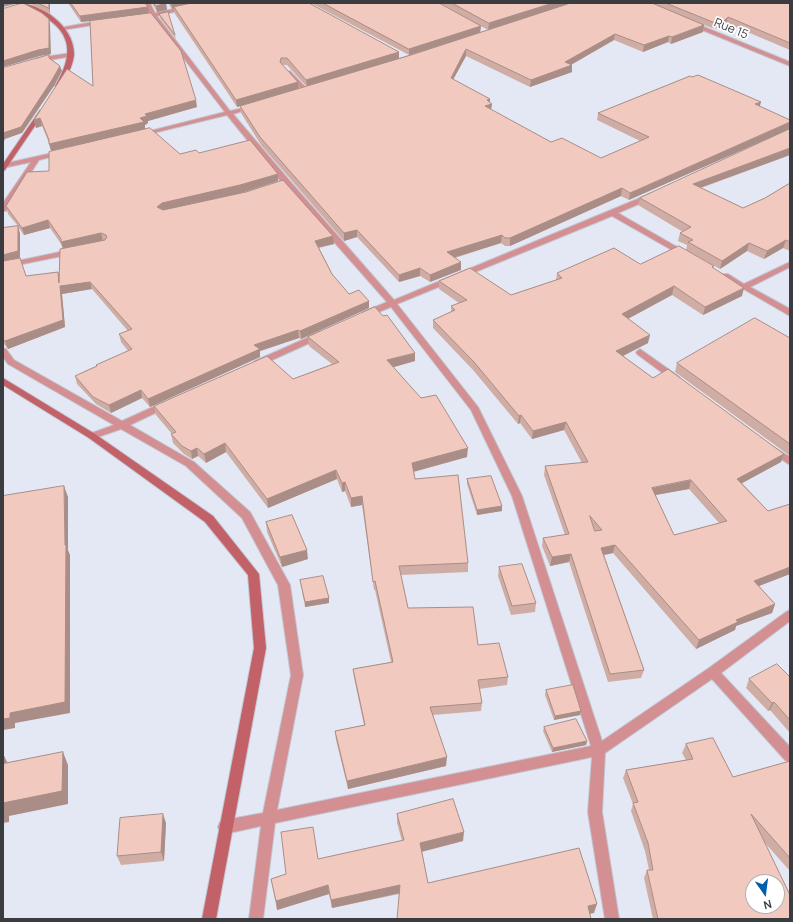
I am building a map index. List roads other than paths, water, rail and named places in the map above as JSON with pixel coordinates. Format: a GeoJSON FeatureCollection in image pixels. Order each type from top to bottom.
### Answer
{"type":"FeatureCollection","features":[{"type":"Feature","properties":{"kind":"main road"},"geometry":{"type":"LineString","coordinates":[[17,6],[26,5],[48,16],[62,28],[69,42],[71,55],[62,79],[54,93]]}},
{"type":"Feature","properties":{"kind":"main road"},"geometry":{"type":"LineString","coordinates":[[4,167],[45,106]]}},
{"type":"Feature","properties":{"kind":"main road"},"geometry":{"type":"LineString","coordinates":[[3,381],[92,436],[209,519],[253,574],[260,648],[225,827],[209,919]]}},
{"type":"Feature","properties":{"kind":"street"},"geometry":{"type":"LineString","coordinates":[[147,3],[154,16],[282,183],[392,303],[475,409],[517,496],[599,750],[595,812],[612,919]]}},
{"type":"Feature","properties":{"kind":"street"},"geometry":{"type":"LineString","coordinates":[[147,16],[154,16],[208,3]]}},
{"type":"Feature","properties":{"kind":"street","name":"Rue 15"},"geometry":{"type":"LineString","coordinates":[[684,21],[790,64]]}},
{"type":"Feature","properties":{"kind":"street"},"geometry":{"type":"LineString","coordinates":[[62,28],[108,22]]}},
{"type":"Feature","properties":{"kind":"street"},"geometry":{"type":"LineString","coordinates":[[33,61],[71,55]]}},
{"type":"Feature","properties":{"kind":"street"},"geometry":{"type":"LineString","coordinates":[[284,67],[305,90]]}},
{"type":"Feature","properties":{"kind":"street"},"geometry":{"type":"LineString","coordinates":[[297,92],[312,88]]}},
{"type":"Feature","properties":{"kind":"street"},"geometry":{"type":"LineString","coordinates":[[137,135],[229,113],[259,104]]}},
{"type":"Feature","properties":{"kind":"street"},"geometry":{"type":"LineString","coordinates":[[4,167],[68,151]]}},
{"type":"Feature","properties":{"kind":"street"},"geometry":{"type":"LineString","coordinates":[[3,209],[37,158]]}},
{"type":"Feature","properties":{"kind":"street"},"geometry":{"type":"LineString","coordinates":[[356,319],[612,213],[662,190]]}},
{"type":"Feature","properties":{"kind":"street"},"geometry":{"type":"LineString","coordinates":[[612,213],[691,258]]}},
{"type":"Feature","properties":{"kind":"street"},"geometry":{"type":"LineString","coordinates":[[3,266],[80,249]]}},
{"type":"Feature","properties":{"kind":"street"},"geometry":{"type":"LineString","coordinates":[[744,287],[790,264]]}},
{"type":"Feature","properties":{"kind":"street"},"geometry":{"type":"LineString","coordinates":[[718,272],[790,313]]}},
{"type":"Feature","properties":{"kind":"street"},"geometry":{"type":"LineString","coordinates":[[249,367],[327,332]]}},
{"type":"Feature","properties":{"kind":"street"},"geometry":{"type":"LineString","coordinates":[[3,351],[11,362],[120,426],[190,464],[246,514],[284,585],[296,676],[269,818],[256,919]]}},
{"type":"Feature","properties":{"kind":"street"},"geometry":{"type":"LineString","coordinates":[[640,352],[684,384]]}},
{"type":"Feature","properties":{"kind":"street"},"geometry":{"type":"LineString","coordinates":[[92,436],[120,426],[178,400]]}},
{"type":"Feature","properties":{"kind":"street"},"geometry":{"type":"LineString","coordinates":[[765,444],[790,462]]}},
{"type":"Feature","properties":{"kind":"street"},"geometry":{"type":"LineString","coordinates":[[225,827],[599,750],[713,672],[790,615]]}},
{"type":"Feature","properties":{"kind":"street"},"geometry":{"type":"LineString","coordinates":[[713,672],[790,756]]}}]}
